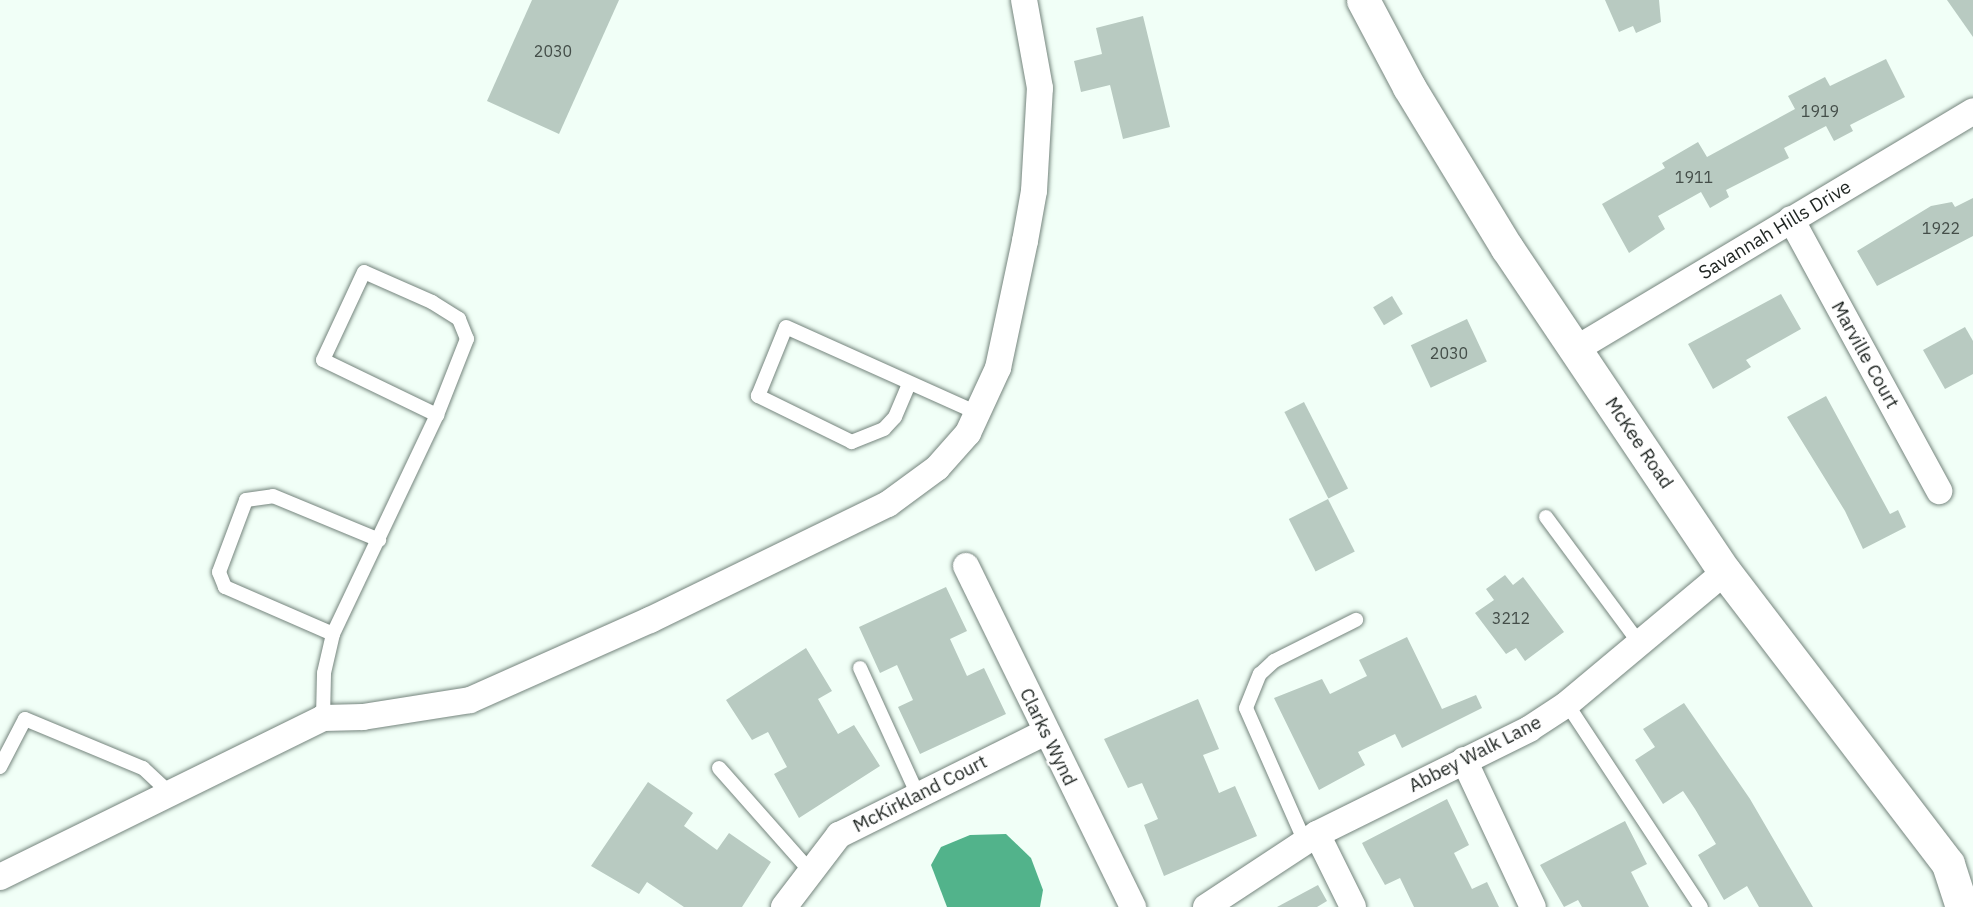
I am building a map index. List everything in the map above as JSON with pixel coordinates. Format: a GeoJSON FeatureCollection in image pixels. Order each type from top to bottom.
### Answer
{"type":"FeatureCollection","features":[{"type":"Feature","properties":{"kind":"street"},"geometry":{"type":"LineString","coordinates":[[0,877],[172,795],[323,718],[363,717],[470,700],[650,620],[888,504],[937,468],[968,433],[998,368],[1026,241],[1034,191],[1040,88],[1024,0]]}},
{"type":"Feature","properties":{"kind":"street","name":"McKee Road"},"geometry":{"type":"LineString","coordinates":[[1363,0],[1472,194],[1725,572],[1960,870],[1962,907]]}},
{"type":"Feature","properties":{"kind":"street","name":"Savannah Hills Drive"},"geometry":{"type":"LineString","coordinates":[[1576,349],[1973,111]]}},
{"type":"Feature","properties":{"kind":"street","name":"Marville Court"},"geometry":{"type":"LineString","coordinates":[[1791,219],[1939,491]]}},
{"type":"Feature","properties":{"kind":"street","name":"Clarks Wynd"},"geometry":{"type":"LineString","coordinates":[[966,566],[1044,733],[1133,907]]}},
{"type":"Feature","properties":{"kind":"street","name":"Abbey Walk Lane"},"geometry":{"type":"LineString","coordinates":[[1206,907],[1311,838],[1567,704],[1725,572]]}},
{"type":"Feature","properties":{"kind":"street","name":"McKirkland Court"},"geometry":{"type":"LineString","coordinates":[[784,907],[839,835],[917,793],[1044,733]]}},
{"type":"Feature","properties":{"kind":"street"},"geometry":{"type":"LineString","coordinates":[[1464,760],[1532,907]]}},
{"type":"Feature","properties":{"kind":"street"},"geometry":{"type":"LineString","coordinates":[[1311,838],[1353,907]]}},
{"type":"Feature","properties":{"kind":"lane"},"geometry":{"type":"LineString","coordinates":[[323,718],[324,673],[333,634],[437,415],[467,339],[459,319],[432,302],[364,272],[323,360],[437,415]]}},
{"type":"Feature","properties":{"kind":"lane"},"geometry":{"type":"LineString","coordinates":[[909,384],[895,417],[884,429],[852,442],[758,396],[786,327],[977,413]]}},
{"type":"Feature","properties":{"kind":"lane"},"geometry":{"type":"LineString","coordinates":[[333,634],[225,587],[219,572],[246,500],[273,496],[379,540]]}},
{"type":"Feature","properties":{"kind":"lane"},"geometry":{"type":"LineString","coordinates":[[1546,517],[1640,644]]}},
{"type":"Feature","properties":{"kind":"lane"},"geometry":{"type":"LineString","coordinates":[[1311,838],[1247,708],[1260,674],[1273,661],[1356,620]]}},
{"type":"Feature","properties":{"kind":"lane"},"geometry":{"type":"LineString","coordinates":[[860,668],[917,793]]}},
{"type":"Feature","properties":{"kind":"lane"},"geometry":{"type":"LineString","coordinates":[[1567,704],[1702,907]]}},
{"type":"Feature","properties":{"kind":"lane"},"geometry":{"type":"LineString","coordinates":[[0,767],[25,719],[143,768],[172,795]]}},
{"type":"Feature","properties":{"kind":"lane"},"geometry":{"type":"LineString","coordinates":[[719,768],[811,872]]}},
{"type":"Feature","properties":{"kind":"shaded area"},"geometry":{"type":"Polygon","coordinates":[[[1006,834],[1031,858],[1043,890],[1040,907],[947,907],[931,865],[941,847],[970,835],[1006,834]]]}},
{"type":"Feature","properties":{"kind":"building"},"geometry":{"type":"Polygon","coordinates":[[[532,0],[619,0],[559,134],[487,101],[532,0]]]}},
{"type":"Feature","properties":{"kind":"building"},"geometry":{"type":"Polygon","coordinates":[[[1605,0],[1659,0],[1661,22],[1636,33],[1633,26],[1619,32],[1605,0]]]}},
{"type":"Feature","properties":{"kind":"building"},"geometry":{"type":"Polygon","coordinates":[[[1947,0],[1973,0],[1973,37],[1947,0]]]}},
{"type":"Feature","properties":{"kind":"building"},"geometry":{"type":"Polygon","coordinates":[[[1143,16],[1170,127],[1123,139],[1110,85],[1081,92],[1074,61],[1102,54],[1096,28],[1143,16]]]}},
{"type":"Feature","properties":{"kind":"building"},"geometry":{"type":"Polygon","coordinates":[[[1886,59],[1905,97],[1850,125],[1853,131],[1834,141],[1826,126],[1784,148],[1789,158],[1726,190],[1729,197],[1710,208],[1701,192],[1658,216],[1665,229],[1629,253],[1602,204],[1665,168],[1662,163],[1698,142],[1707,157],[1795,109],[1788,96],[1825,77],[1830,86],[1886,59]]]}},
{"type":"Feature","properties":{"kind":"building"},"geometry":{"type":"Polygon","coordinates":[[[1973,198],[1973,236],[1877,286],[1857,251],[1931,206],[1952,202],[1955,207],[1973,198]]]}},
{"type":"Feature","properties":{"kind":"building"},"geometry":{"type":"Polygon","coordinates":[[[1781,294],[1801,329],[1746,360],[1751,367],[1713,389],[1688,344],[1781,294]]]}},
{"type":"Feature","properties":{"kind":"building"},"geometry":{"type":"Polygon","coordinates":[[[1392,296],[1403,314],[1384,325],[1373,307],[1392,296]]]}},
{"type":"Feature","properties":{"kind":"building"},"geometry":{"type":"Polygon","coordinates":[[[1467,319],[1487,362],[1431,388],[1411,345],[1467,319]]]}},
{"type":"Feature","properties":{"kind":"building"},"geometry":{"type":"Polygon","coordinates":[[[1965,327],[1973,341],[1973,374],[1945,389],[1923,350],[1965,327]]]}},
{"type":"Feature","properties":{"kind":"building"},"geometry":{"type":"Polygon","coordinates":[[[1826,396],[1890,514],[1898,510],[1906,527],[1863,549],[1845,511],[1787,417],[1826,396]]]}},
{"type":"Feature","properties":{"kind":"building"},"geometry":{"type":"Polygon","coordinates":[[[1304,402],[1348,488],[1328,498],[1284,412],[1304,402]]]}},
{"type":"Feature","properties":{"kind":"building"},"geometry":{"type":"Polygon","coordinates":[[[1328,499],[1355,552],[1316,572],[1289,519],[1328,499]]]}},
{"type":"Feature","properties":{"kind":"building"},"geometry":{"type":"Polygon","coordinates":[[[1505,575],[1513,585],[1523,577],[1564,632],[1525,661],[1516,648],[1506,654],[1475,613],[1494,600],[1486,589],[1505,575]]]}},
{"type":"Feature","properties":{"kind":"building"},"geometry":{"type":"Polygon","coordinates":[[[946,587],[967,631],[950,639],[967,676],[984,668],[1006,714],[920,754],[898,707],[913,700],[897,665],[880,673],[859,627],[946,587]]]}},
{"type":"Feature","properties":{"kind":"building"},"geometry":{"type":"Polygon","coordinates":[[[1407,637],[1442,709],[1476,695],[1482,708],[1402,748],[1395,734],[1358,752],[1365,765],[1319,790],[1274,698],[1322,679],[1330,694],[1367,676],[1359,660],[1407,637]]]}},
{"type":"Feature","properties":{"kind":"building"},"geometry":{"type":"Polygon","coordinates":[[[806,648],[832,691],[818,699],[838,734],[854,725],[880,766],[799,818],[774,774],[787,767],[768,732],[752,740],[726,700],[806,648]]]}},
{"type":"Feature","properties":{"kind":"building"},"geometry":{"type":"Polygon","coordinates":[[[1198,699],[1219,749],[1203,755],[1219,793],[1235,786],[1257,836],[1164,876],[1144,825],[1158,819],[1142,783],[1128,788],[1104,739],[1198,699]]]}},
{"type":"Feature","properties":{"kind":"building"},"geometry":{"type":"Polygon","coordinates":[[[1684,703],[1750,799],[1813,907],[1759,907],[1747,886],[1724,900],[1698,855],[1716,844],[1695,809],[1683,791],[1663,804],[1635,760],[1655,747],[1643,729],[1684,703]]]}},
{"type":"Feature","properties":{"kind":"building"},"geometry":{"type":"Polygon","coordinates":[[[648,782],[693,813],[684,826],[717,850],[729,833],[771,862],[742,907],[684,907],[647,882],[639,894],[591,866],[648,782]]]}},
{"type":"Feature","properties":{"kind":"building"},"geometry":{"type":"Polygon","coordinates":[[[1447,799],[1469,845],[1454,853],[1472,889],[1487,882],[1499,907],[1414,907],[1400,878],[1385,885],[1362,843],[1447,799]]]}},
{"type":"Feature","properties":{"kind":"building"},"geometry":{"type":"Polygon","coordinates":[[[1625,821],[1647,864],[1631,872],[1649,907],[1582,907],[1578,900],[1564,907],[1540,865],[1625,821]]]}},
{"type":"Feature","properties":{"kind":"building"},"geometry":{"type":"Polygon","coordinates":[[[1318,885],[1327,901],[1317,907],[1277,907],[1318,885]]]}}]}
